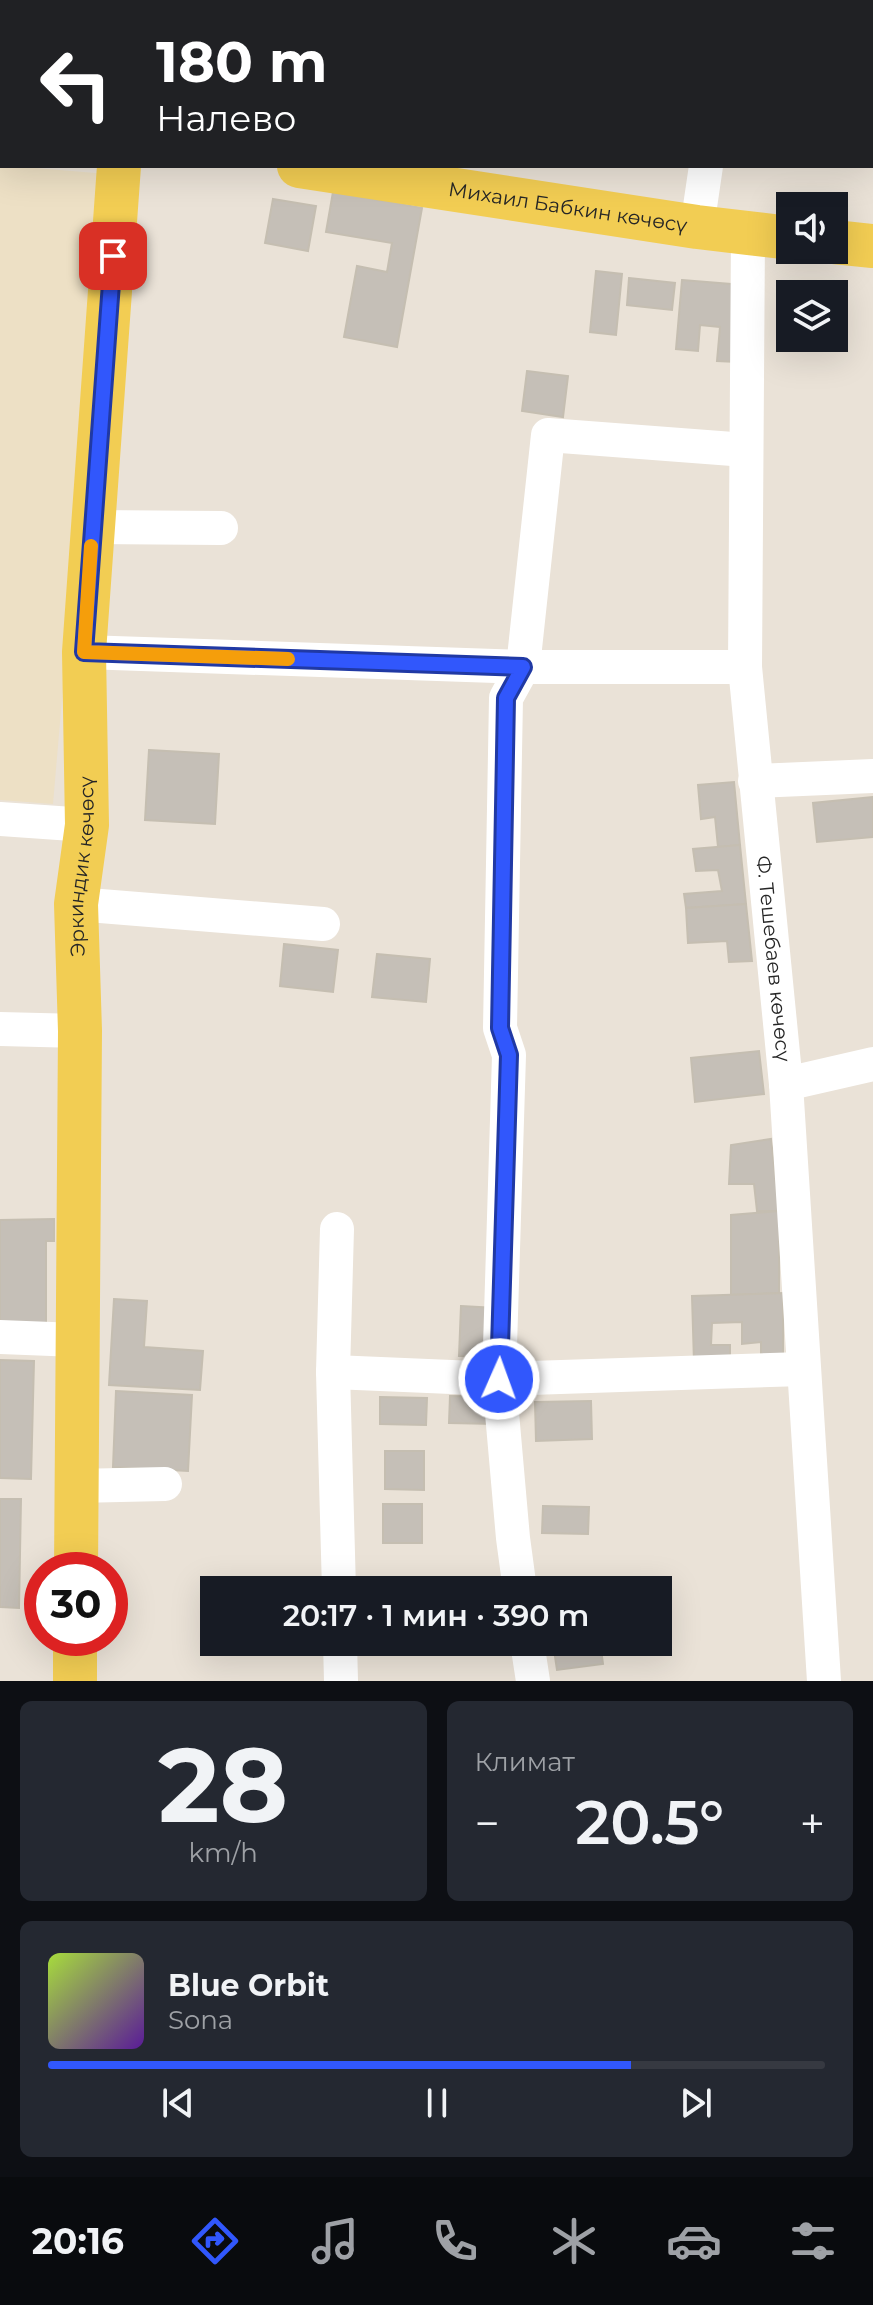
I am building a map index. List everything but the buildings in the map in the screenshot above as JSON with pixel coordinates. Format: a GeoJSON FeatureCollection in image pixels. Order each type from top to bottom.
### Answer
{"type":"FeatureCollection","features":[{"type":"Feature","properties":{"kind":"main road","name":"Эркиндик көчөсү"},"geometry":{"type":"LineString","coordinates":[[76,1552],[80,1031],[76,904],[87,825],[84,652],[119,168]]}},
{"type":"Feature","properties":{"kind":"main road","name":"Михаил Бабкин көчөсү"},"geometry":{"type":"LineString","coordinates":[[312,168],[769,236]]}},
{"type":"Feature","properties":{"kind":"main road"},"geometry":{"type":"LineString","coordinates":[[848,243],[873,246]]}},
{"type":"Feature","properties":{"kind":"main road"},"geometry":{"type":"LineString","coordinates":[[75,1656],[75,1681]]}},
{"type":"Feature","properties":{"kind":"street"},"geometry":{"type":"LineString","coordinates":[[697,227],[706,168]]}},
{"type":"Feature","properties":{"kind":"street","name":"Ф. Тешебаев көчөсү"},"geometry":{"type":"LineString","coordinates":[[769,236],[746,450],[745,667],[786,1084],[824,1681]]}},
{"type":"Feature","properties":{"kind":"street"},"geometry":{"type":"LineString","coordinates":[[518,1576],[499,1379],[509,1055],[500,1028],[506,698],[523,667],[548,435],[746,450]]}},
{"type":"Feature","properties":{"kind":"street"},"geometry":{"type":"LineString","coordinates":[[92,527],[221,528]]}},
{"type":"Feature","properties":{"kind":"street"},"geometry":{"type":"LineString","coordinates":[[84,652],[523,667],[745,667]]}},
{"type":"Feature","properties":{"kind":"street"},"geometry":{"type":"LineString","coordinates":[[755,781],[873,776]]}},
{"type":"Feature","properties":{"kind":"street"},"geometry":{"type":"LineString","coordinates":[[0,819],[87,825]]}},
{"type":"Feature","properties":{"kind":"street"},"geometry":{"type":"LineString","coordinates":[[76,904],[323,924]]}},
{"type":"Feature","properties":{"kind":"street"},"geometry":{"type":"LineString","coordinates":[[0,1029],[80,1031]]}},
{"type":"Feature","properties":{"kind":"street"},"geometry":{"type":"LineString","coordinates":[[786,1084],[873,1064]]}},
{"type":"Feature","properties":{"kind":"street"},"geometry":{"type":"LineString","coordinates":[[337,1229],[333,1372],[339,1576]]}},
{"type":"Feature","properties":{"kind":"street"},"geometry":{"type":"LineString","coordinates":[[0,1337],[77,1340]]}},
{"type":"Feature","properties":{"kind":"street"},"geometry":{"type":"LineString","coordinates":[[333,1372],[499,1379],[803,1369]]}},
{"type":"Feature","properties":{"kind":"street"},"geometry":{"type":"LineString","coordinates":[[76,1486],[165,1484]]}},
{"type":"Feature","properties":{"kind":"street"},"geometry":{"type":"LineString","coordinates":[[340,1656],[341,1681]]}},
{"type":"Feature","properties":{"kind":"street"},"geometry":{"type":"LineString","coordinates":[[529,1656],[533,1681]]}},
{"type":"Feature","properties":{"kind":"shaded area"},"geometry":{"type":"Polygon","coordinates":[[[0,168],[107,174],[53,804],[0,800],[0,168]]]}},
{"type":"Feature","properties":{"kind":"slow traffic"},"geometry":{"type":"LineString","coordinates":[[91,546],[84,652],[288,659]]}},
{"type":"Feature","properties":{"kind":"route"},"geometry":{"type":"LineString","coordinates":[[113,256],[84,652],[523,667],[506,698],[500,1028],[509,1055],[499,1379]]}}]}
